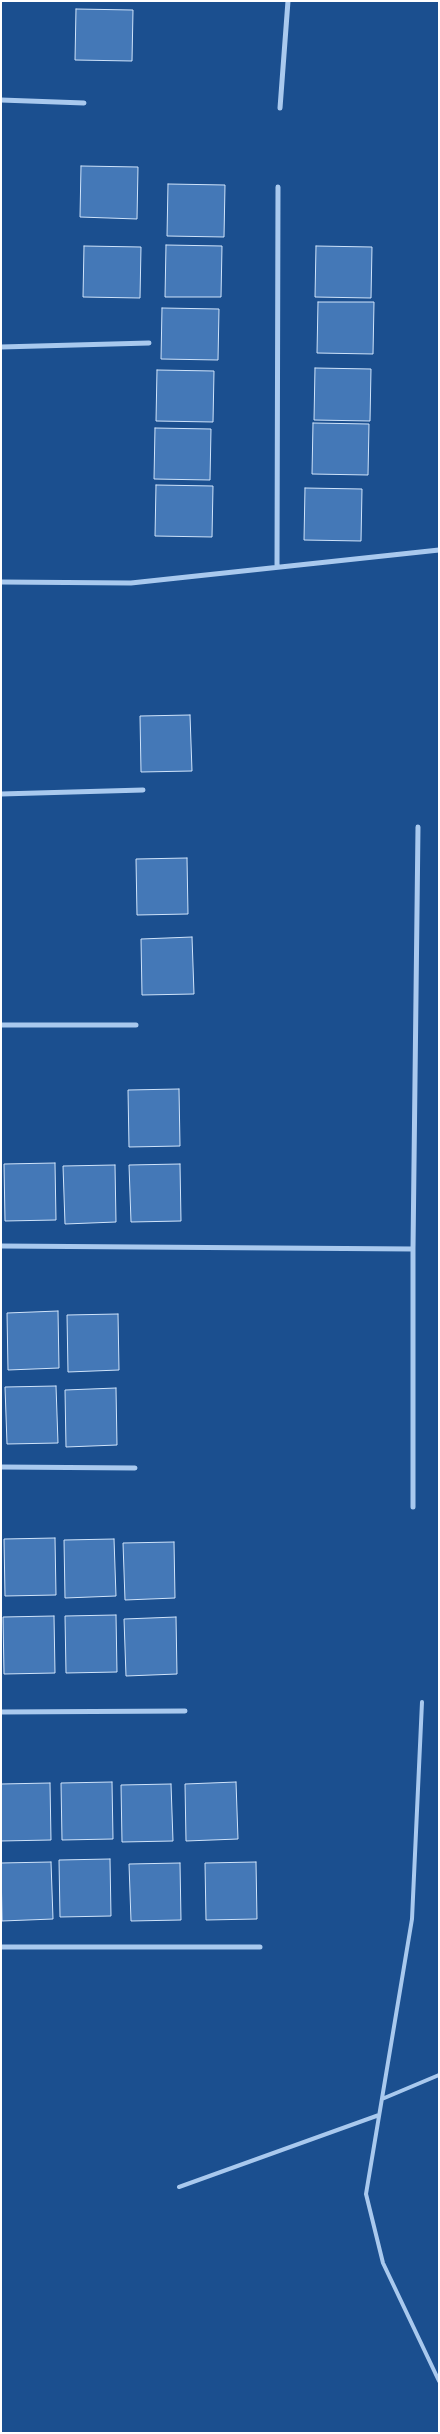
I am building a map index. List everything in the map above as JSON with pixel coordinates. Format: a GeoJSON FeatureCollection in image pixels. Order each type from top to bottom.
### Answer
{"type":"FeatureCollection","features":[{"type":"Feature","properties":{"kind":"street"},"geometry":{"type":"LineString","coordinates":[[280,108],[288,1]]}},
{"type":"Feature","properties":{"kind":"street"},"geometry":{"type":"LineString","coordinates":[[1,100],[84,103]]}},
{"type":"Feature","properties":{"kind":"street"},"geometry":{"type":"LineString","coordinates":[[277,567],[278,187]]}},
{"type":"Feature","properties":{"kind":"street"},"geometry":{"type":"LineString","coordinates":[[1,347],[149,343]]}},
{"type":"Feature","properties":{"kind":"street"},"geometry":{"type":"LineString","coordinates":[[1,582],[131,583],[439,550]]}},
{"type":"Feature","properties":{"kind":"street"},"geometry":{"type":"LineString","coordinates":[[1,794],[144,790]]}},
{"type":"Feature","properties":{"kind":"street"},"geometry":{"type":"LineString","coordinates":[[413,1507],[413,1249],[418,827]]}},
{"type":"Feature","properties":{"kind":"street"},"geometry":{"type":"LineString","coordinates":[[1,1025],[136,1025]]}},
{"type":"Feature","properties":{"kind":"street"},"geometry":{"type":"LineString","coordinates":[[1,1246],[413,1249]]}},
{"type":"Feature","properties":{"kind":"street"},"geometry":{"type":"LineString","coordinates":[[1,1467],[135,1468]]}},
{"type":"Feature","properties":{"kind":"street"},"geometry":{"type":"LineString","coordinates":[[1,1712],[185,1710]]}},
{"type":"Feature","properties":{"kind":"street"},"geometry":{"type":"LineString","coordinates":[[1,1947],[260,1947]]}},
{"type":"Feature","properties":{"kind":"lane"},"geometry":{"type":"LineString","coordinates":[[422,1702],[412,1919],[366,2194],[383,2263],[439,2381]]}},
{"type":"Feature","properties":{"kind":"lane"},"geometry":{"type":"LineString","coordinates":[[382,2099],[439,2075]]}},
{"type":"Feature","properties":{"kind":"lane"},"geometry":{"type":"LineString","coordinates":[[179,2187],[379,2115]]}},
{"type":"Feature","properties":{"kind":"building"},"geometry":{"type":"Polygon","coordinates":[[[76,9],[133,10],[132,61],[75,60],[76,9]]]}},
{"type":"Feature","properties":{"kind":"building"},"geometry":{"type":"Polygon","coordinates":[[[81,166],[138,167],[137,219],[80,217],[81,166]]]}},
{"type":"Feature","properties":{"kind":"building"},"geometry":{"type":"Polygon","coordinates":[[[168,184],[225,185],[224,237],[167,236],[168,184]]]}},
{"type":"Feature","properties":{"kind":"building"},"geometry":{"type":"Polygon","coordinates":[[[166,245],[222,246],[221,297],[165,297],[166,245]]]}},
{"type":"Feature","properties":{"kind":"building"},"geometry":{"type":"Polygon","coordinates":[[[84,246],[141,247],[140,298],[83,297],[84,246]]]}},
{"type":"Feature","properties":{"kind":"building"},"geometry":{"type":"Polygon","coordinates":[[[316,246],[372,247],[371,298],[315,297],[316,246]]]}},
{"type":"Feature","properties":{"kind":"building"},"geometry":{"type":"Polygon","coordinates":[[[318,302],[374,302],[373,354],[317,353],[318,302]]]}},
{"type":"Feature","properties":{"kind":"building"},"geometry":{"type":"Polygon","coordinates":[[[162,308],[219,309],[218,360],[161,359],[162,308]]]}},
{"type":"Feature","properties":{"kind":"building"},"geometry":{"type":"Polygon","coordinates":[[[315,368],[371,369],[370,421],[314,420],[315,368]]]}},
{"type":"Feature","properties":{"kind":"building"},"geometry":{"type":"Polygon","coordinates":[[[157,370],[214,371],[213,422],[156,421],[157,370]]]}},
{"type":"Feature","properties":{"kind":"building"},"geometry":{"type":"Polygon","coordinates":[[[313,423],[369,424],[368,475],[312,474],[313,423]]]}},
{"type":"Feature","properties":{"kind":"building"},"geometry":{"type":"Polygon","coordinates":[[[155,428],[211,429],[210,480],[154,479],[155,428]]]}},
{"type":"Feature","properties":{"kind":"building"},"geometry":{"type":"Polygon","coordinates":[[[156,485],[213,486],[212,537],[155,536],[156,485]]]}},
{"type":"Feature","properties":{"kind":"building"},"geometry":{"type":"Polygon","coordinates":[[[305,488],[362,489],[361,541],[304,540],[305,488]]]}},
{"type":"Feature","properties":{"kind":"building"},"geometry":{"type":"Polygon","coordinates":[[[190,715],[192,771],[141,772],[140,716],[190,715]]]}},
{"type":"Feature","properties":{"kind":"building"},"geometry":{"type":"Polygon","coordinates":[[[187,858],[188,914],[137,915],[136,859],[187,858]]]}},
{"type":"Feature","properties":{"kind":"building"},"geometry":{"type":"Polygon","coordinates":[[[192,937],[194,994],[142,995],[141,939],[192,937]]]}},
{"type":"Feature","properties":{"kind":"building"},"geometry":{"type":"Polygon","coordinates":[[[179,1089],[180,1146],[129,1147],[128,1090],[179,1089]]]}},
{"type":"Feature","properties":{"kind":"building"},"geometry":{"type":"Polygon","coordinates":[[[55,1163],[56,1220],[5,1221],[4,1164],[55,1163]]]}},
{"type":"Feature","properties":{"kind":"building"},"geometry":{"type":"Polygon","coordinates":[[[180,1164],[181,1221],[131,1222],[129,1165],[180,1164]]]}},
{"type":"Feature","properties":{"kind":"building"},"geometry":{"type":"Polygon","coordinates":[[[115,1165],[116,1222],[65,1224],[63,1166],[115,1165]]]}},
{"type":"Feature","properties":{"kind":"building"},"geometry":{"type":"Polygon","coordinates":[[[58,1311],[59,1368],[8,1370],[7,1313],[58,1311]]]}},
{"type":"Feature","properties":{"kind":"building"},"geometry":{"type":"Polygon","coordinates":[[[118,1314],[119,1370],[68,1372],[67,1315],[118,1314]]]}},
{"type":"Feature","properties":{"kind":"building"},"geometry":{"type":"Polygon","coordinates":[[[56,1386],[58,1443],[7,1444],[5,1387],[56,1386]]]}},
{"type":"Feature","properties":{"kind":"building"},"geometry":{"type":"Polygon","coordinates":[[[116,1388],[117,1445],[66,1447],[65,1390],[116,1388]]]}},
{"type":"Feature","properties":{"kind":"building"},"geometry":{"type":"Polygon","coordinates":[[[55,1538],[56,1595],[5,1596],[4,1539],[55,1538]]]}},
{"type":"Feature","properties":{"kind":"building"},"geometry":{"type":"Polygon","coordinates":[[[114,1539],[116,1596],[65,1598],[64,1540],[114,1539]]]}},
{"type":"Feature","properties":{"kind":"building"},"geometry":{"type":"Polygon","coordinates":[[[174,1542],[175,1598],[125,1600],[123,1543],[174,1542]]]}},
{"type":"Feature","properties":{"kind":"building"},"geometry":{"type":"Polygon","coordinates":[[[116,1615],[117,1672],[66,1673],[65,1616],[116,1615]]]}},
{"type":"Feature","properties":{"kind":"building"},"geometry":{"type":"Polygon","coordinates":[[[54,1616],[55,1673],[4,1674],[3,1617],[54,1616]]]}},
{"type":"Feature","properties":{"kind":"building"},"geometry":{"type":"Polygon","coordinates":[[[176,1617],[177,1674],[126,1676],[124,1619],[176,1617]]]}},
{"type":"Feature","properties":{"kind":"building"},"geometry":{"type":"Polygon","coordinates":[[[112,1782],[113,1839],[62,1840],[61,1783],[112,1782]]]}},
{"type":"Feature","properties":{"kind":"building"},"geometry":{"type":"Polygon","coordinates":[[[236,1782],[238,1839],[186,1841],[185,1784],[236,1782]]]}},
{"type":"Feature","properties":{"kind":"building"},"geometry":{"type":"Polygon","coordinates":[[[50,1783],[51,1840],[1,1841],[1,1784],[50,1783]]]}},
{"type":"Feature","properties":{"kind":"building"},"geometry":{"type":"Polygon","coordinates":[[[171,1784],[173,1841],[122,1842],[121,1785],[171,1784]]]}},
{"type":"Feature","properties":{"kind":"building"},"geometry":{"type":"Polygon","coordinates":[[[110,1859],[111,1916],[60,1917],[59,1860],[110,1859]]]}},
{"type":"Feature","properties":{"kind":"building"},"geometry":{"type":"Polygon","coordinates":[[[51,1862],[53,1919],[2,1921],[1,1863],[51,1862]]]}},
{"type":"Feature","properties":{"kind":"building"},"geometry":{"type":"Polygon","coordinates":[[[256,1862],[257,1919],[206,1920],[205,1863],[256,1862]]]}},
{"type":"Feature","properties":{"kind":"building"},"geometry":{"type":"Polygon","coordinates":[[[180,1863],[181,1920],[131,1921],[129,1864],[180,1863]]]}}]}
